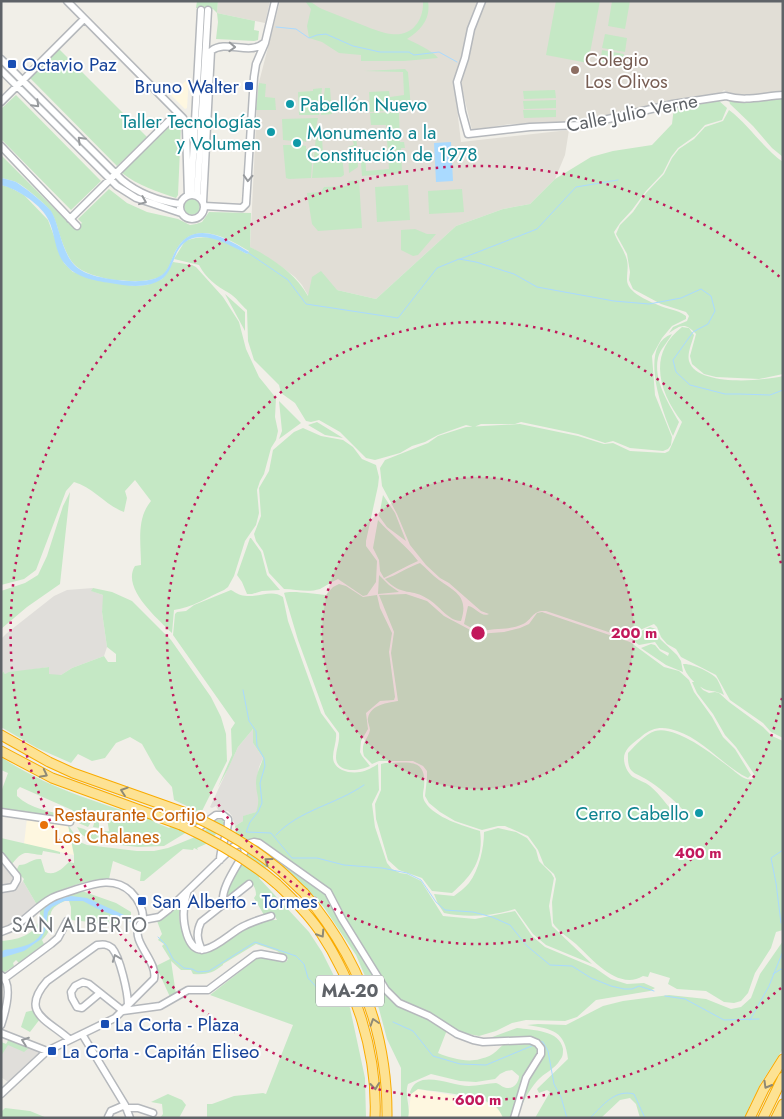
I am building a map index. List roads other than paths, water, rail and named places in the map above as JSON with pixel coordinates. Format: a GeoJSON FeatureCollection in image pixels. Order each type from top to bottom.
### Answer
{"type":"FeatureCollection","features":[{"type":"Feature","properties":{"kind":"highway","name":"MA-20"},"geometry":{"type":"LineString","coordinates":[[1,735],[73,773],[186,813],[226,833],[277,867],[304,894],[337,936],[360,979],[377,1031],[385,1069],[387,1118]]}},
{"type":"Feature","properties":{"kind":"highway","name":"MA-20"},"geometry":{"type":"LineString","coordinates":[[1,751],[52,778],[180,825],[221,844],[249,862],[277,884],[318,928],[335,957],[353,996],[368,1042],[376,1096],[375,1118]]}},
{"type":"Feature","properties":{"kind":"highway"},"geometry":{"type":"LineString","coordinates":[[752,1115],[764,1089],[783,1058]]}},
{"type":"Feature","properties":{"kind":"highway"},"geometry":{"type":"LineString","coordinates":[[763,1117],[783,1077]]}},
{"type":"Feature","properties":{"kind":"highway"},"geometry":{"type":"LineString","coordinates":[[776,1118],[783,1104]]}},
{"type":"Feature","properties":{"kind":"street"},"geometry":{"type":"LineString","coordinates":[[67,1],[177,113],[185,122],[194,141]]}},
{"type":"Feature","properties":{"kind":"street"},"geometry":{"type":"LineString","coordinates":[[185,122],[192,195],[204,204],[242,208],[246,204],[254,76],[265,43],[275,1]]}},
{"type":"Feature","properties":{"kind":"street","name":"Calle Julio Verne"},"geometry":{"type":"LineString","coordinates":[[482,1],[471,29],[465,58],[457,82],[468,134],[582,125],[673,104],[726,96],[749,99],[783,95]]}},
{"type":"Feature","properties":{"kind":"street"},"geometry":{"type":"LineString","coordinates":[[204,10],[192,195],[194,141],[204,10]]}},
{"type":"Feature","properties":{"kind":"street"},"geometry":{"type":"LineString","coordinates":[[1,102],[84,18]]}},
{"type":"Feature","properties":{"kind":"street"},"geometry":{"type":"LineString","coordinates":[[1,59],[20,83],[136,198],[195,219],[203,212],[204,204],[211,51],[216,46],[255,48],[265,43]]}},
{"type":"Feature","properties":{"kind":"street"},"geometry":{"type":"LineString","coordinates":[[255,48],[259,57]]}},
{"type":"Feature","properties":{"kind":"street"},"geometry":{"type":"LineString","coordinates":[[1,70],[20,83]]}},
{"type":"Feature","properties":{"kind":"street"},"geometry":{"type":"LineString","coordinates":[[70,219],[177,113]]}},
{"type":"Feature","properties":{"kind":"street"},"geometry":{"type":"LineString","coordinates":[[1,146],[77,226]]}},
{"type":"Feature","properties":{"kind":"street"},"geometry":{"type":"LineString","coordinates":[[113,177],[152,197],[180,204]]}},
{"type":"Feature","properties":{"kind":"street"},"geometry":{"type":"LineString","coordinates":[[181,213],[180,204],[182,200],[192,195]]}},
{"type":"Feature","properties":{"kind":"street"},"geometry":{"type":"LineString","coordinates":[[1,812],[70,822]]}},
{"type":"Feature","properties":{"kind":"street"},"geometry":{"type":"LineString","coordinates":[[198,828],[216,815],[223,815],[228,819],[229,828],[220,854],[220,860]]}},
{"type":"Feature","properties":{"kind":"street"},"geometry":{"type":"LineString","coordinates":[[224,905],[222,900],[224,892],[245,851],[229,828]]}},
{"type":"Feature","properties":{"kind":"street"},"geometry":{"type":"LineString","coordinates":[[143,920],[158,917],[187,893],[233,847],[254,842],[259,843],[328,892],[386,990],[399,1003],[429,1016],[457,1034],[473,1040],[483,1042],[530,1040],[537,1043],[541,1048],[539,1058],[526,1078],[514,1118]]}},
{"type":"Feature","properties":{"kind":"street"},"geometry":{"type":"LineString","coordinates":[[1,856],[18,876],[18,880],[13,887],[1,889]]}},
{"type":"Feature","properties":{"kind":"street"},"geometry":{"type":"LineString","coordinates":[[1,932],[15,927],[52,898],[102,882],[115,884],[130,891],[138,902],[143,913],[143,920],[138,927],[138,934],[142,947],[155,972],[154,979],[124,1011],[115,1018],[47,1051],[1,1094]]}},
{"type":"Feature","properties":{"kind":"street"},"geometry":{"type":"LineString","coordinates":[[202,950],[197,937],[201,922],[249,884]]}},
{"type":"Feature","properties":{"kind":"street"},"geometry":{"type":"LineString","coordinates":[[187,893],[182,914],[185,930],[189,940],[195,947],[202,950],[210,949],[241,928],[271,916]]}},
{"type":"Feature","properties":{"kind":"street"},"geometry":{"type":"LineString","coordinates":[[1,1025],[8,996],[3,977],[58,938],[68,920]]}},
{"type":"Feature","properties":{"kind":"street"},"geometry":{"type":"LineString","coordinates":[[69,1039],[40,1016],[36,1009],[36,999],[47,981],[97,946],[104,944],[109,946],[116,955],[127,994],[128,1005]]}},
{"type":"Feature","properties":{"kind":"street"},"geometry":{"type":"LineString","coordinates":[[100,993],[82,1008],[74,1003],[71,992],[75,986],[83,982],[100,993],[124,1011],[160,1006],[188,990],[208,990],[255,955],[261,954],[283,958]]}},
{"type":"Feature","properties":{"kind":"street"},"geometry":{"type":"LineString","coordinates":[[1,1033],[47,1051]]}},
{"type":"Feature","properties":{"kind":"street"},"geometry":{"type":"LineString","coordinates":[[82,1034],[130,1118]]}},
{"type":"Feature","properties":{"kind":"street"},"geometry":{"type":"LineString","coordinates":[[108,1116],[111,1111],[125,1107],[138,1108],[153,1113]]}},
{"type":"Feature","properties":{"kind":"water"},"geometry":{"type":"Polygon","coordinates":[[[451,142],[453,181],[436,182],[434,143],[451,142]]]}},
{"type":"Feature","properties":{"kind":"water"},"geometry":{"type":"Polygon","coordinates":[[[1,178],[16,182],[49,208],[54,216],[70,260],[81,270],[98,277],[130,281],[144,281],[157,278],[166,270],[182,242],[190,236],[200,233],[220,236],[249,252],[247,254],[220,241],[201,237],[184,243],[177,252],[167,274],[156,282],[130,286],[92,280],[74,272],[65,264],[57,249],[46,215],[29,198],[1,185],[1,178]]]}},
{"type":"Feature","properties":{"kind":"water"},"geometry":{"type":"Polygon","coordinates":[[[71,896],[87,898],[135,920],[133,923],[83,901],[64,901],[52,907],[48,912],[45,931],[41,939],[24,951],[1,958],[1,953],[4,950],[28,944],[39,937],[44,926],[44,910],[46,907],[56,900],[71,896]]]}},
{"type":"Feature","properties":{"kind":"waterway"},"geometry":{"type":"LineString","coordinates":[[276,27],[296,29],[309,38],[326,34],[353,46],[380,52],[409,52],[414,55],[439,52],[457,62]]}},
{"type":"Feature","properties":{"kind":"waterway"},"geometry":{"type":"LineString","coordinates":[[460,259],[537,229],[576,187],[618,180]]}},
{"type":"Feature","properties":{"kind":"waterway"},"geometry":{"type":"LineString","coordinates":[[247,252],[288,280],[306,304],[398,318],[437,268],[459,259],[476,262],[514,274],[537,287],[614,301],[649,304],[681,298],[701,289],[711,296],[715,311],[708,324],[693,332],[673,360],[676,372],[690,385],[725,394],[770,395],[783,390]]}},
{"type":"Feature","properties":{"kind":"waterway"},"geometry":{"type":"LineString","coordinates":[[243,690],[249,721],[256,731],[257,746],[264,758],[265,766],[260,783],[262,803],[246,832],[271,833],[292,858],[317,858],[344,865],[382,868],[407,873],[421,880],[436,902],[445,910],[473,912],[492,917],[510,925],[527,946],[550,965],[572,966],[591,978],[611,986],[624,989],[632,989],[639,986],[654,991]]}},
{"type":"Feature","properties":{"kind":"waterway"},"geometry":{"type":"LineString","coordinates":[[276,835],[295,819],[364,785]]}},
{"type":"Feature","properties":{"kind":"waterway"},"geometry":{"type":"LineString","coordinates":[[781,923],[771,858],[783,850]]}},
{"type":"Feature","properties":{"kind":"waterway"},"geometry":{"type":"LineString","coordinates":[[158,937],[166,945],[173,959],[184,968],[198,972],[209,971],[255,942],[296,956],[304,964],[308,978],[326,997]]}},
{"type":"Feature","properties":{"kind":"waterway"},"geometry":{"type":"LineString","coordinates":[[750,1020],[769,986],[783,951]]}},
{"type":"Feature","properties":{"kind":"waterway"},"geometry":{"type":"LineString","coordinates":[[773,974],[783,968]]}},
{"type":"Feature","properties":{"kind":"waterway"},"geometry":{"type":"LineString","coordinates":[[665,996],[685,999],[724,1020],[759,1019]]}},
{"type":"Feature","properties":{"kind":"waterway"},"geometry":{"type":"LineString","coordinates":[[393,1022],[413,1031],[433,1056],[460,1064],[486,1065],[534,1045]]}},
{"type":"Feature","properties":{"kind":"waterway"},"geometry":{"type":"LineString","coordinates":[[539,1041],[543,1042],[548,1051],[554,1084],[561,1097],[567,1118]]}},
{"type":"Feature","properties":{"kind":"waterway"},"geometry":{"type":"LineString","coordinates":[[590,1118],[610,1099],[627,1093],[634,1094],[645,1118]]}},
{"type":"Feature","properties":{"kind":"place","name":"Octavio Paz"},"geometry":{"type":"Point","coordinates":[12,64]}},
{"type":"Feature","properties":{"kind":"place","name":"Colegio Los Olivos"},"geometry":{"type":"Point","coordinates":[575,70]}},
{"type":"Feature","properties":{"kind":"place","name":"Bruno Walter"},"geometry":{"type":"Point","coordinates":[249,86]}},
{"type":"Feature","properties":{"kind":"place","name":"Pabellón Nuevo"},"geometry":{"type":"Point","coordinates":[290,104]}},
{"type":"Feature","properties":{"kind":"place","name":"Taller Tecnologías y Volumen"},"geometry":{"type":"Point","coordinates":[271,132]}},
{"type":"Feature","properties":{"kind":"place","name":"Monumento a la Constitución de 1978"},"geometry":{"type":"Point","coordinates":[297,143]}},
{"type":"Feature","properties":{"kind":"place","name":"Cerro Cabello"},"geometry":{"type":"Point","coordinates":[699,813]}},
{"type":"Feature","properties":{"kind":"place","name":"Restaurante Cortijo Los Chalanes"},"geometry":{"type":"Point","coordinates":[44,825]}},
{"type":"Feature","properties":{"kind":"place","name":"San Alberto - Tormes"},"geometry":{"type":"Point","coordinates":[142,901]}},
{"type":"Feature","properties":{"kind":"place","name":"La Corta - Plaza"},"geometry":{"type":"Point","coordinates":[105,1024]}},
{"type":"Feature","properties":{"kind":"place","name":"La Corta - Capitán Eliseo"},"geometry":{"type":"Point","coordinates":[52,1051]}},
{"type":"Feature","properties":{"kind":"district","name":"SAN ALBERTO"},"geometry":{"type":"Point","coordinates":[80,925]}}]}
